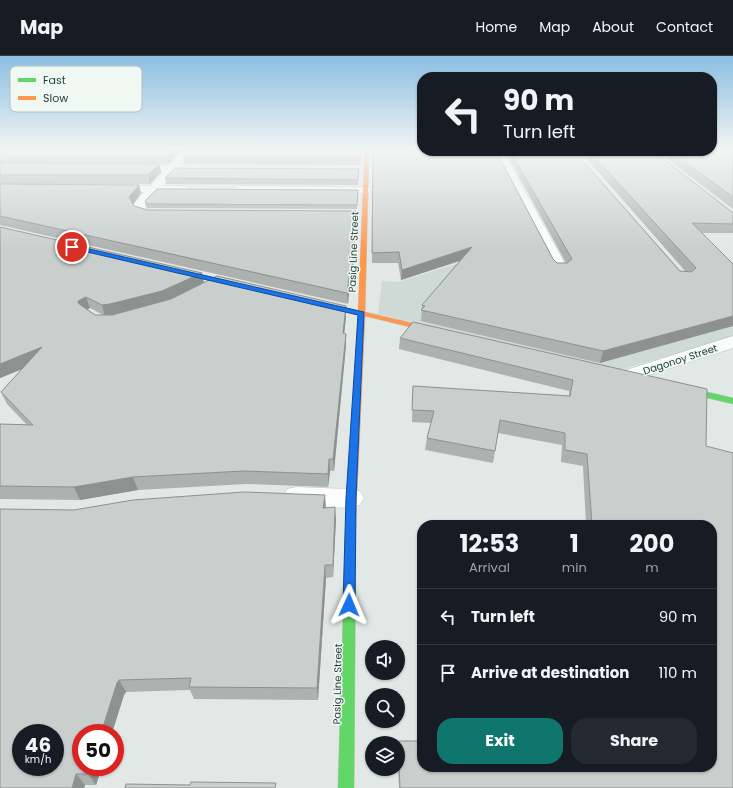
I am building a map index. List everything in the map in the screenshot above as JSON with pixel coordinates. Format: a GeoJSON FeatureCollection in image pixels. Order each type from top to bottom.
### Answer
{"type":"FeatureCollection","features":[{"type":"Feature","properties":{"kind":"main road","name":"Pasig Line Street"},"geometry":{"type":"LineString","coordinates":[[346,788],[351,498],[362,313],[366,216],[366,190],[364,183]]}},
{"type":"Feature","properties":{"kind":"main road"},"geometry":{"type":"LineString","coordinates":[[165,268],[250,288]]}},
{"type":"Feature","properties":{"kind":"main road"},"geometry":{"type":"LineString","coordinates":[[310,301],[445,333]]}},
{"type":"Feature","properties":{"kind":"main road"},"geometry":{"type":"LineString","coordinates":[[665,385],[733,401]]}},
{"type":"Feature","properties":{"kind":"street"},"geometry":{"type":"LineString","coordinates":[[159,183],[139,205],[141,210],[150,214],[182,214]]}},
{"type":"Feature","properties":{"kind":"street"},"geometry":{"type":"LineString","coordinates":[[515,183],[560,269]]}},
{"type":"Feature","properties":{"kind":"street"},"geometry":{"type":"LineString","coordinates":[[100,189],[201,189]]}},
{"type":"Feature","properties":{"kind":"street"},"geometry":{"type":"LineString","coordinates":[[224,189],[366,190]]}},
{"type":"Feature","properties":{"kind":"street"},"geometry":{"type":"LineString","coordinates":[[350,215],[366,216]]}},
{"type":"Feature","properties":{"kind":"street","name":"Dagonoy Street"},"geometry":{"type":"LineString","coordinates":[[630,376],[733,342]]}},
{"type":"Feature","properties":{"kind":"street"},"geometry":{"type":"LineString","coordinates":[[276,496],[351,498]]}},
{"type":"Feature","properties":{"kind":"shaded area"},"geometry":{"type":"Polygon","coordinates":[[[507,248],[649,310],[733,301],[733,337],[619,370],[378,314],[382,281],[398,282],[507,248]]]}},
{"type":"Feature","properties":{"kind":"building"},"geometry":{"type":"Polygon","coordinates":[[[373,183],[513,183],[553,259],[557,263],[567,263],[572,259],[528,183],[602,183],[680,271],[691,272],[696,268],[618,183],[695,183],[733,212],[733,224],[692,223],[733,264],[733,316],[603,351],[421,310],[425,306],[422,305],[472,247],[402,270],[399,252],[372,253],[373,183]]]}},
{"type":"Feature","properties":{"kind":"building"},"geometry":{"type":"Polygon","coordinates":[[[714,183],[733,183],[733,197],[714,183]]]}},
{"type":"Feature","properties":{"kind":"building"},"geometry":{"type":"Polygon","coordinates":[[[0,184],[139,185],[129,197],[134,206],[148,210],[356,211],[353,263],[347,293],[0,216],[0,184]]]}},
{"type":"Feature","properties":{"kind":"building"},"geometry":{"type":"Polygon","coordinates":[[[157,189],[358,190],[357,205],[146,203],[145,201],[157,189]]]}},
{"type":"Feature","properties":{"kind":"building"},"geometry":{"type":"Polygon","coordinates":[[[0,227],[202,273],[162,291],[110,304],[102,305],[86,297],[78,301],[78,303],[95,315],[112,315],[171,299],[217,276],[346,306],[343,333],[346,334],[333,459],[329,459],[328,474],[243,471],[133,477],[74,487],[0,486],[0,424],[33,425],[1,392],[42,347],[0,364],[0,227]]]}},
{"type":"Feature","properties":{"kind":"building"},"geometry":{"type":"Polygon","coordinates":[[[413,322],[707,389],[706,446],[733,453],[733,788],[400,788],[399,776],[405,776],[405,741],[417,741],[417,772],[717,772],[717,520],[592,520],[587,454],[565,450],[565,433],[500,420],[495,451],[427,438],[434,411],[412,410],[413,386],[570,396],[573,380],[400,338],[413,322]]]}},
{"type":"Feature","properties":{"kind":"building"},"geometry":{"type":"Polygon","coordinates":[[[244,492],[325,495],[323,508],[335,507],[333,565],[325,565],[317,688],[189,687],[191,678],[119,680],[104,724],[72,724],[72,776],[75,776],[72,788],[0,788],[0,509],[74,510],[133,500],[244,492]]]}},
{"type":"Feature","properties":{"kind":"building"},"geometry":{"type":"Polygon","coordinates":[[[191,782],[276,783],[275,788],[125,788],[126,784],[190,785],[191,782]]]}},
{"type":"Feature","properties":{"kind":"traffic: fast"},"geometry":{"type":"LineString","coordinates":[[677,388],[733,401]]}},
{"type":"Feature","properties":{"kind":"traffic: fast"},"geometry":{"type":"LineString","coordinates":[[346,788],[351,515]]}},
{"type":"Feature","properties":{"kind":"traffic: slow"},"geometry":{"type":"LineString","coordinates":[[351,515],[362,304],[366,183]]}},
{"type":"Feature","properties":{"kind":"traffic: slow"},"geometry":{"type":"LineString","coordinates":[[173,270],[241,286]]}},
{"type":"Feature","properties":{"kind":"traffic: slow"},"geometry":{"type":"LineString","coordinates":[[317,303],[439,332]]}},
{"type":"Feature","properties":{"kind":"route"},"geometry":{"type":"LineString","coordinates":[[72,247],[362,313],[351,498],[349,605]]}}]}
